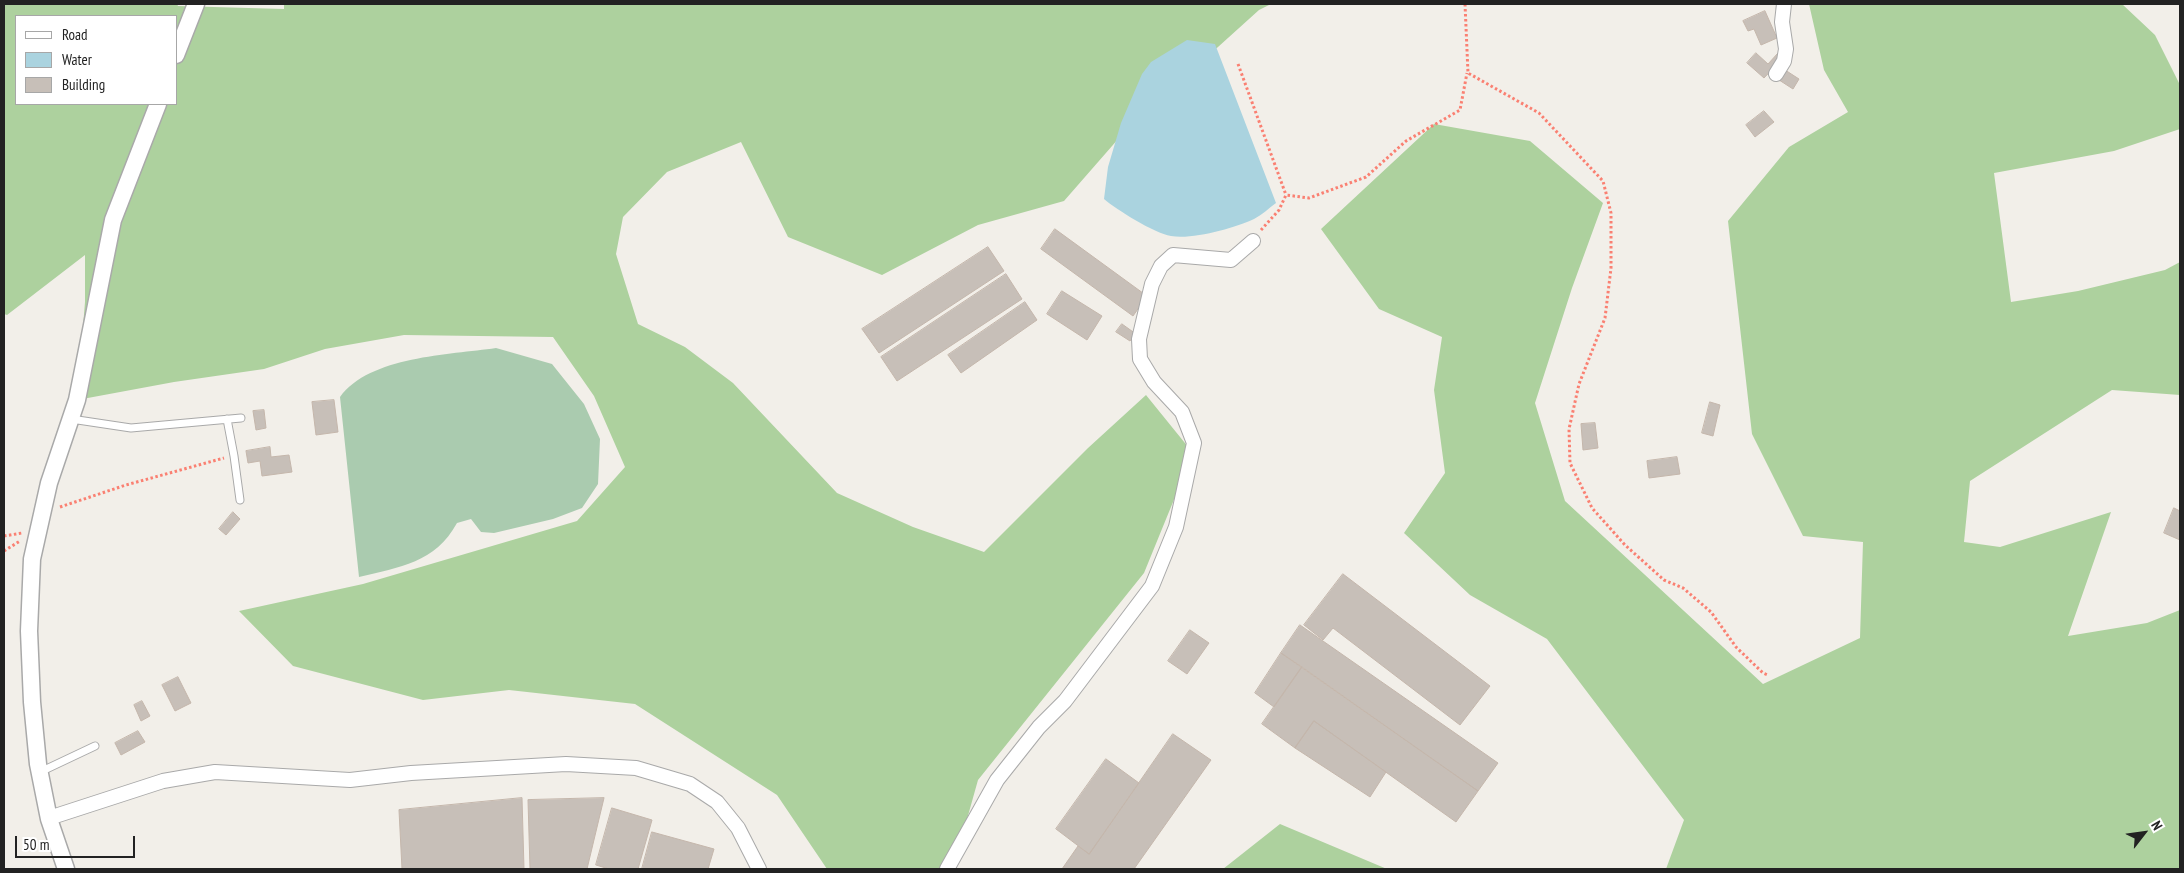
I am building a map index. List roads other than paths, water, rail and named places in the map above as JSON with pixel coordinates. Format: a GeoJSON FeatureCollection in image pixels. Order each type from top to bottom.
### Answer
{"type":"FeatureCollection","features":[{"type":"Feature","properties":{"kind":"street"},"geometry":{"type":"LineString","coordinates":[[178,50],[196,4]]}},
{"type":"Feature","properties":{"kind":"street"},"geometry":{"type":"LineString","coordinates":[[1776,74],[1784,61],[1786,49],[1782,22],[1784,4]]}},
{"type":"Feature","properties":{"kind":"street"},"geometry":{"type":"LineString","coordinates":[[66,869],[49,818],[39,772],[32,702],[30,631],[32,559],[49,483],[77,400],[113,220],[158,105]]}},
{"type":"Feature","properties":{"kind":"street"},"geometry":{"type":"LineString","coordinates":[[947,869],[997,780],[1039,727],[1065,701],[1152,586],[1176,528],[1194,442],[1182,412],[1154,382],[1140,359],[1140,339],[1152,284],[1161,266],[1173,255],[1231,260],[1253,240]]}},
{"type":"Feature","properties":{"kind":"street"},"geometry":{"type":"LineString","coordinates":[[49,818],[162,781],[216,772],[350,780],[411,773],[566,764],[636,768],[690,784],[717,802],[738,828],[759,869]]}},
{"type":"Feature","properties":{"kind":"lane"},"geometry":{"type":"LineString","coordinates":[[71,419],[131,428],[241,418]]}},
{"type":"Feature","properties":{"kind":"lane"},"geometry":{"type":"LineString","coordinates":[[227,419],[240,500]]}},
{"type":"Feature","properties":{"kind":"lane"},"geometry":{"type":"LineString","coordinates":[[39,772],[95,746]]}},
{"type":"Feature","properties":{"kind":"water"},"geometry":{"type":"Polygon","coordinates":[[[1187,40],[1215,44],[1276,203],[1257,217],[1236,226],[1201,235],[1180,237],[1164,234],[1146,226],[1126,215],[1104,199],[1108,167],[1121,123],[1142,74],[1151,62],[1187,40]]]}}]}
